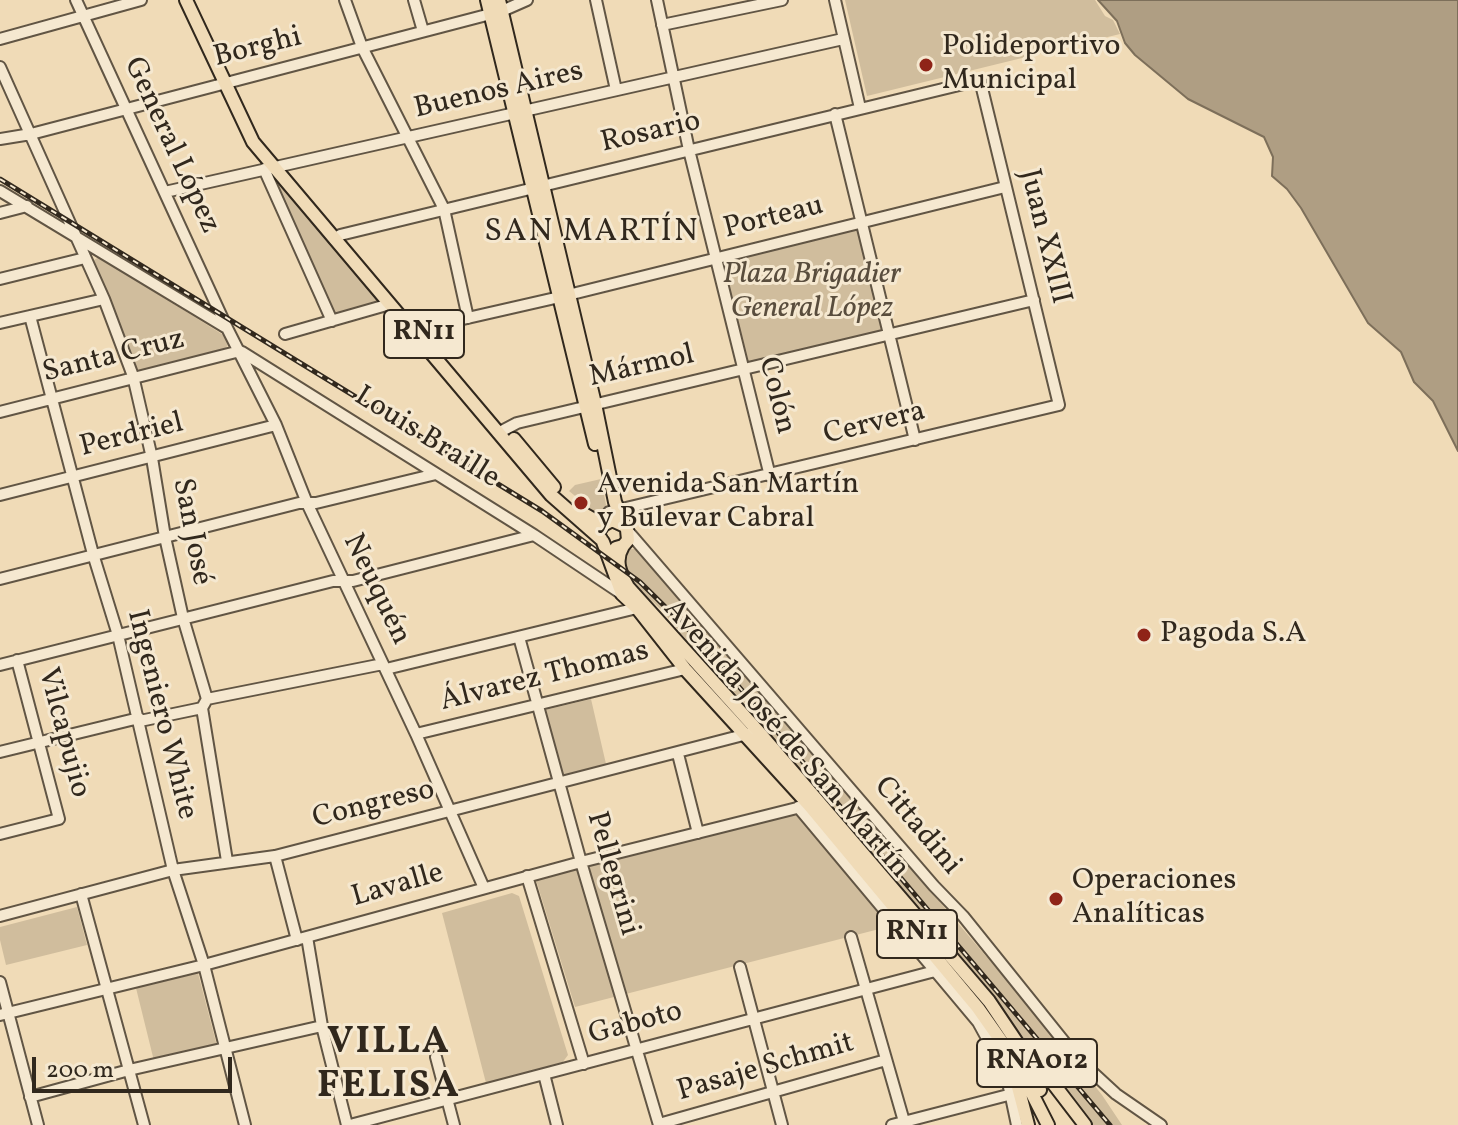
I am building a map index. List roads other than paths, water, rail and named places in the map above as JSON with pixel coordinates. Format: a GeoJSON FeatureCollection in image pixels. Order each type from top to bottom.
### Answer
{"type":"FeatureCollection","features":[{"type":"Feature","properties":{"kind":"main road","name":"RN11"},"geometry":{"type":"LineString","coordinates":[[186,0],[273,167],[338,238],[390,304],[418,332]]}},
{"type":"Feature","properties":{"kind":"main road","name":"RN11"},"geometry":{"type":"LineString","coordinates":[[193,0],[227,82]]}},
{"type":"Feature","properties":{"kind":"main road"},"geometry":{"type":"LineString","coordinates":[[487,0],[497,8],[591,405],[609,517],[599,533],[602,541],[613,548],[624,545]]}},
{"type":"Feature","properties":{"kind":"main road","name":"RN11"},"geometry":{"type":"LineString","coordinates":[[273,167],[418,332],[551,495],[602,541]]}},
{"type":"Feature","properties":{"kind":"main road","name":"RN11"},"geometry":{"type":"LineString","coordinates":[[501,430],[589,519],[609,517]]}},
{"type":"Feature","properties":{"kind":"main road"},"geometry":{"type":"LineString","coordinates":[[609,517],[626,528]]}},
{"type":"Feature","properties":{"kind":"main road","name":"RN11"},"geometry":{"type":"LineString","coordinates":[[624,545],[628,540],[626,528]]}},
{"type":"Feature","properties":{"kind":"main road","name":"Avenida José de San Martín"},"geometry":{"type":"LineString","coordinates":[[602,541],[623,594],[685,669],[752,733],[804,806],[956,980],[1021,1071],[1048,1125]]}},
{"type":"Feature","properties":{"kind":"main road","name":"Avenida José de San Martín"},"geometry":{"type":"LineString","coordinates":[[624,545],[618,553],[618,565],[628,587],[752,733],[989,1001],[1020,1047],[1056,1125]]}},
{"type":"Feature","properties":{"kind":"main road","name":"RNA012"},"geometry":{"type":"LineString","coordinates":[[989,1001],[1085,1125]]}},
{"type":"Feature","properties":{"kind":"main road"},"geometry":{"type":"LineString","coordinates":[[1005,1046],[1022,1094],[1028,1125]]}},
{"type":"Feature","properties":{"kind":"street","name":"General López"},"geometry":{"type":"LineString","coordinates":[[76,0],[220,313]]}},
{"type":"Feature","properties":{"kind":"street"},"geometry":{"type":"LineString","coordinates":[[0,39],[141,0]]}},
{"type":"Feature","properties":{"kind":"street"},"geometry":{"type":"LineString","coordinates":[[345,0],[362,47],[444,209],[468,318]]}},
{"type":"Feature","properties":{"kind":"street"},"geometry":{"type":"LineString","coordinates":[[414,0],[423,31]]}},
{"type":"Feature","properties":{"kind":"street","name":"Borghi"},"geometry":{"type":"LineString","coordinates":[[0,139],[31,134],[423,31],[527,0]]}},
{"type":"Feature","properties":{"kind":"street"},"geometry":{"type":"LineString","coordinates":[[596,0],[616,90]]}},
{"type":"Feature","properties":{"kind":"street","name":"Colón"},"geometry":{"type":"LineString","coordinates":[[657,0],[689,150],[770,476]]}},
{"type":"Feature","properties":{"kind":"street"},"geometry":{"type":"LineString","coordinates":[[662,25],[782,0]]}},
{"type":"Feature","properties":{"kind":"street"},"geometry":{"type":"LineString","coordinates":[[835,0],[860,108]]}},
{"type":"Feature","properties":{"kind":"street","name":"Buenos Aires"},"geometry":{"type":"LineString","coordinates":[[165,192],[843,39]]}},
{"type":"Feature","properties":{"kind":"street","name":"San José"},"geometry":{"type":"LineString","coordinates":[[0,67],[104,299],[133,376],[152,458],[165,537],[204,704],[227,861]]}},
{"type":"Feature","properties":{"kind":"street","name":"Rosario"},"geometry":{"type":"LineString","coordinates":[[338,238],[444,209],[980,80]]}},
{"type":"Feature","properties":{"kind":"street","name":"Juan XXIII"},"geometry":{"type":"LineString","coordinates":[[980,80],[1059,405]]}},
{"type":"Feature","properties":{"kind":"street"},"geometry":{"type":"LineString","coordinates":[[835,114],[915,440]]}},
{"type":"Feature","properties":{"kind":"street"},"geometry":{"type":"LineString","coordinates":[[273,167],[274,190],[332,321]]}},
{"type":"Feature","properties":{"kind":"street"},"geometry":{"type":"LineString","coordinates":[[274,190],[277,183],[286,183]]}},
{"type":"Feature","properties":{"kind":"street","name":"Porteau"},"geometry":{"type":"LineString","coordinates":[[418,332],[1005,187]]}},
{"type":"Feature","properties":{"kind":"street"},"geometry":{"type":"LineString","coordinates":[[0,191],[227,328]]}},
{"type":"Feature","properties":{"kind":"street"},"geometry":{"type":"LineString","coordinates":[[0,213],[27,206]]}},
{"type":"Feature","properties":{"kind":"street"},"geometry":{"type":"LineString","coordinates":[[0,279],[85,258]]}},
{"type":"Feature","properties":{"kind":"street"},"geometry":{"type":"LineString","coordinates":[[0,323],[104,299]]}},
{"type":"Feature","properties":{"kind":"street","name":"Mármol"},"geometry":{"type":"LineString","coordinates":[[501,430],[591,405],[1034,300]]}},
{"type":"Feature","properties":{"kind":"street"},"geometry":{"type":"LineString","coordinates":[[285,334],[390,304]]}},
{"type":"Feature","properties":{"kind":"street","name":"Neuquén"},"geometry":{"type":"LineString","coordinates":[[220,313],[276,425],[307,503],[385,666],[484,888]]}},
{"type":"Feature","properties":{"kind":"street","name":"Ingeniero White"},"geometry":{"type":"LineString","coordinates":[[30,316],[140,720],[173,870],[204,965],[245,1125]]}},
{"type":"Feature","properties":{"kind":"street","name":"Santa Cruz"},"geometry":{"type":"LineString","coordinates":[[0,412],[240,351]]}},
{"type":"Feature","properties":{"kind":"street","name":"Louis Braille"},"geometry":{"type":"LineString","coordinates":[[240,351],[623,594]]}},
{"type":"Feature","properties":{"kind":"street","name":"Cervera"},"geometry":{"type":"LineString","coordinates":[[609,517],[1059,405]]}},
{"type":"Feature","properties":{"kind":"street","name":"Perdriel"},"geometry":{"type":"LineString","coordinates":[[0,495],[276,425]]}},
{"type":"Feature","properties":{"kind":"street"},"geometry":{"type":"LineString","coordinates":[[0,579],[93,554],[436,474]]}},
{"type":"Feature","properties":{"kind":"street","name":"Cittadini"},"geometry":{"type":"LineString","coordinates":[[626,528],[963,916],[1078,1059],[1116,1094],[1161,1125]]}},
{"type":"Feature","properties":{"kind":"street"},"geometry":{"type":"LineString","coordinates":[[0,665],[534,535]]}},
{"type":"Feature","properties":{"kind":"street"},"geometry":{"type":"LineString","coordinates":[[624,545],[644,548]]}},
{"type":"Feature","properties":{"kind":"street"},"geometry":{"type":"LineString","coordinates":[[584,570],[599,571],[610,565]]}},
{"type":"Feature","properties":{"kind":"street"},"geometry":{"type":"LineString","coordinates":[[615,614],[621,607],[623,594]]}},
{"type":"Feature","properties":{"kind":"street"},"geometry":{"type":"LineString","coordinates":[[0,752],[637,608]]}},
{"type":"Feature","properties":{"kind":"street","name":"Pellegrini"},"geometry":{"type":"LineString","coordinates":[[519,637],[581,862],[659,1125]]}},
{"type":"Feature","properties":{"kind":"street","name":"Vilcapujio"},"geometry":{"type":"LineString","coordinates":[[0,834],[59,819],[17,660]]}},
{"type":"Feature","properties":{"kind":"street","name":"Álvarez Thomas"},"geometry":{"type":"LineString","coordinates":[[416,734],[685,669]]}},
{"type":"Feature","properties":{"kind":"street","name":"Congreso"},"geometry":{"type":"LineString","coordinates":[[0,916],[173,870],[275,856],[752,733]]}},
{"type":"Feature","properties":{"kind":"street"},"geometry":{"type":"LineString","coordinates":[[678,754],[698,833]]}},
{"type":"Feature","properties":{"kind":"street"},"geometry":{"type":"LineString","coordinates":[[804,806],[989,1038],[1006,1073],[1017,1125]]}},
{"type":"Feature","properties":{"kind":"street","name":"Lavalle"},"geometry":{"type":"LineString","coordinates":[[4,1014],[204,965],[527,876],[804,806]]}},
{"type":"Feature","properties":{"kind":"street"},"geometry":{"type":"LineString","coordinates":[[275,856],[302,939],[348,1125]]}},
{"type":"Feature","properties":{"kind":"street"},"geometry":{"type":"LineString","coordinates":[[527,876],[584,1064]]}},
{"type":"Feature","properties":{"kind":"street"},"geometry":{"type":"LineString","coordinates":[[81,894],[144,1125]]}},
{"type":"Feature","properties":{"kind":"street"},"geometry":{"type":"LineString","coordinates":[[851,937],[904,1123]]}},
{"type":"Feature","properties":{"kind":"street"},"geometry":{"type":"LineString","coordinates":[[740,967],[782,1125]]}},
{"type":"Feature","properties":{"kind":"street","name":"Gaboto"},"geometry":{"type":"LineString","coordinates":[[348,1125],[935,971]]}},
{"type":"Feature","properties":{"kind":"street"},"geometry":{"type":"LineString","coordinates":[[0,982],[4,1014],[38,1125]]}},
{"type":"Feature","properties":{"kind":"street"},"geometry":{"type":"LineString","coordinates":[[30,1097],[129,1070],[322,1026]]}},
{"type":"Feature","properties":{"kind":"street"},"geometry":{"type":"LineString","coordinates":[[436,1057],[454,1125]]}},
{"type":"Feature","properties":{"kind":"street","name":"Pasaje Schmit"},"geometry":{"type":"LineString","coordinates":[[659,1125],[886,1060]]}},
{"type":"Feature","properties":{"kind":"street"},"geometry":{"type":"LineString","coordinates":[[544,1074],[557,1125]]}},
{"type":"Feature","properties":{"kind":"street"},"geometry":{"type":"LineString","coordinates":[[892,1125],[1012,1094]]}},
{"type":"Feature","properties":{"kind":"railway"},"geometry":{"type":"LineString","coordinates":[[0,179],[542,511],[640,582],[702,643],[1110,1125]]}},
{"type":"Feature","properties":{"kind":"place","name":"Polideportivo Municipal"},"geometry":{"type":"Point","coordinates":[926,65]}},
{"type":"Feature","properties":{"kind":"place","name":"Avenida San Martín y Bulevar Cabral"},"geometry":{"type":"Point","coordinates":[581,503]}},
{"type":"Feature","properties":{"kind":"place","name":"Pagoda S.A"},"geometry":{"type":"Point","coordinates":[1144,635]}},
{"type":"Feature","properties":{"kind":"place","name":"Operaciones Analíticas"},"geometry":{"type":"Point","coordinates":[1056,899]}},
{"type":"Feature","properties":{"kind":"district","name":"SAN MARTÍN"},"geometry":{"type":"Point","coordinates":[592,234]}},
{"type":"Feature","properties":{"kind":"district","name":"VILLA FELISA"},"geometry":{"type":"Point","coordinates":[389,1067]}},
{"type":"Feature","properties":{"kind":"park label","name":"Plaza Brigadier General López"},"geometry":{"type":"Point","coordinates":[812,293]}}]}
